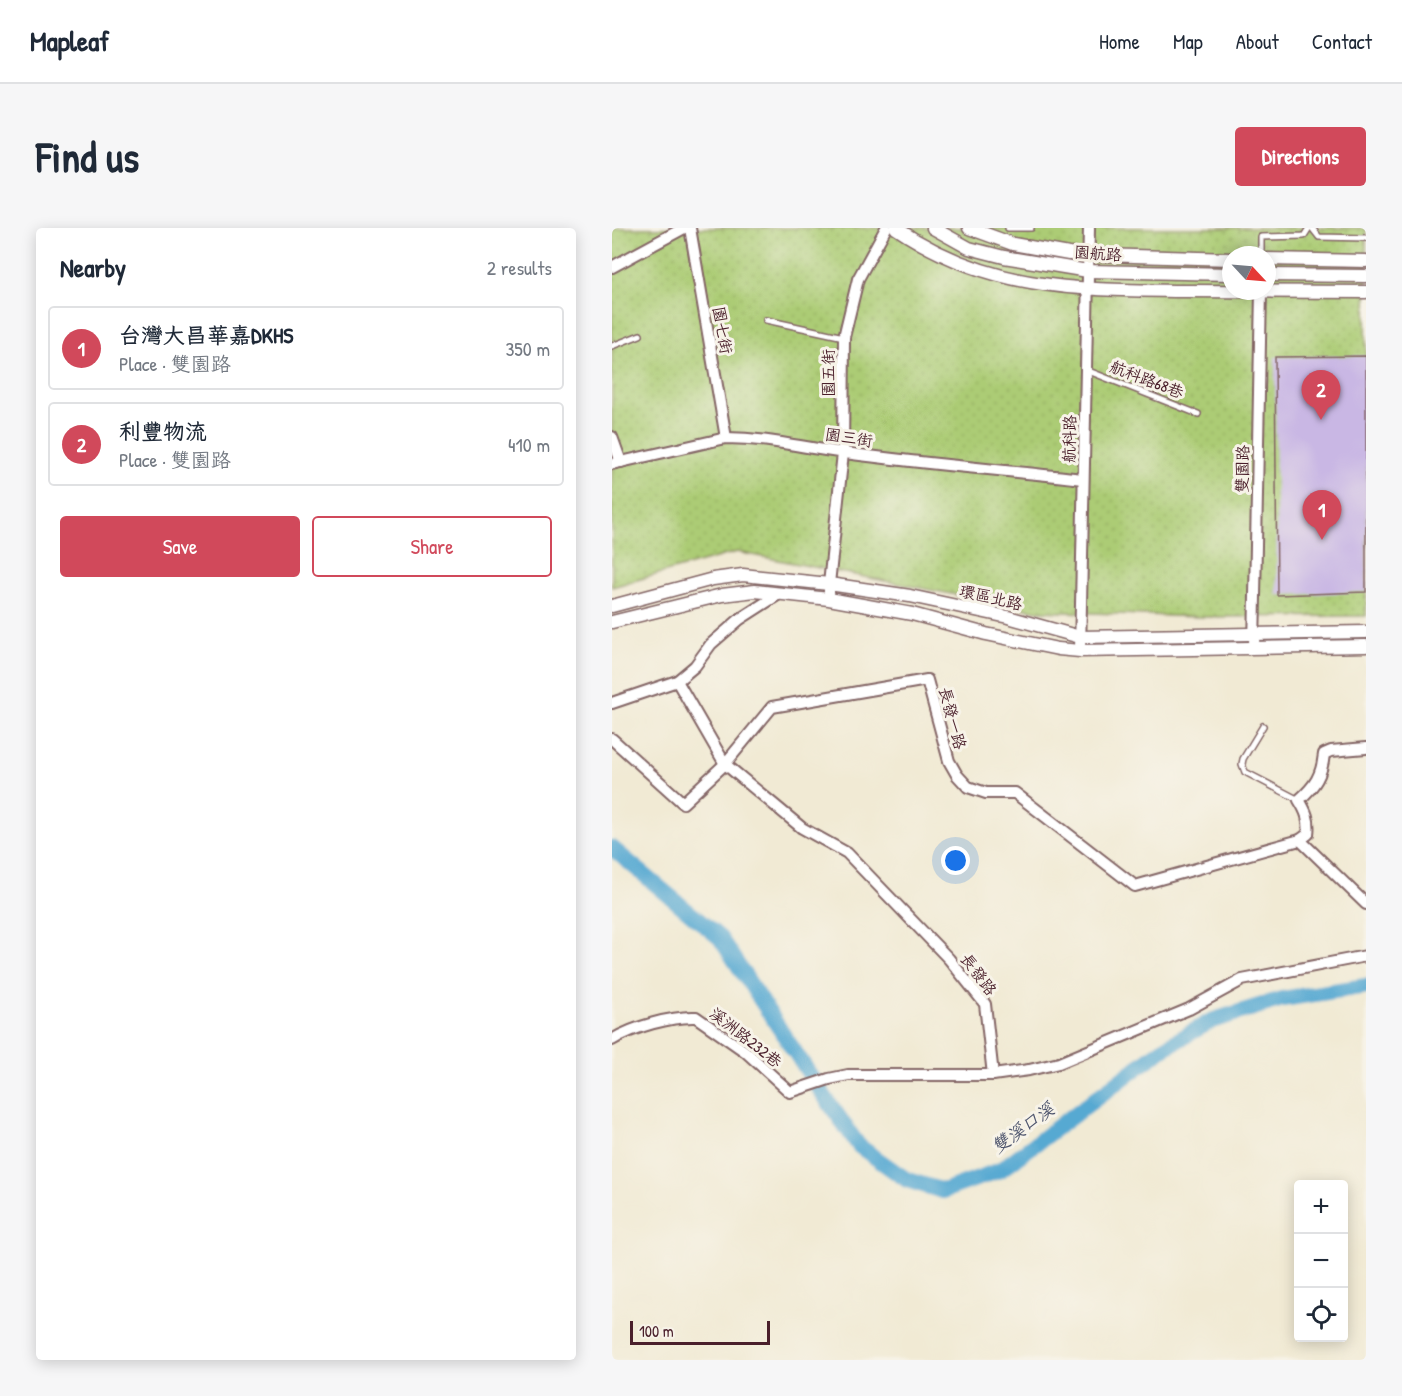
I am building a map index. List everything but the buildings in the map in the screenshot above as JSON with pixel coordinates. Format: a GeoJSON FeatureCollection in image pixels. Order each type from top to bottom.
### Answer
{"type":"FeatureCollection","features":[{"type":"Feature","properties":{"kind":"street"},"geometry":{"type":"LineString","coordinates":[[612,267],[684,228]]}},
{"type":"Feature","properties":{"kind":"street","name":"園七街"},"geometry":{"type":"LineString","coordinates":[[690,228],[726,438]]}},
{"type":"Feature","properties":{"kind":"street","name":"園五街"},"geometry":{"type":"LineString","coordinates":[[829,599],[843,453],[844,337],[858,279],[886,228]]}},
{"type":"Feature","properties":{"kind":"street"},"geometry":{"type":"LineString","coordinates":[[896,228],[940,254],[1002,277],[1055,287],[1120,291],[1222,291]]}},
{"type":"Feature","properties":{"kind":"street","name":"園航路"},"geometry":{"type":"LineString","coordinates":[[933,228],[969,248],[1004,257],[1088,271],[1222,274]]}},
{"type":"Feature","properties":{"kind":"street"},"geometry":{"type":"LineString","coordinates":[[969,228],[1013,244],[1088,255],[1222,259]]}},
{"type":"Feature","properties":{"kind":"street","name":"航科路"},"geometry":{"type":"LineString","coordinates":[[1080,651],[1089,228]]}},
{"type":"Feature","properties":{"kind":"street"},"geometry":{"type":"LineString","coordinates":[[1276,260],[1366,261]]}},
{"type":"Feature","properties":{"kind":"street"},"geometry":{"type":"LineString","coordinates":[[1276,275],[1366,276]]}},
{"type":"Feature","properties":{"kind":"street"},"geometry":{"type":"LineString","coordinates":[[1276,291],[1366,292]]}},
{"type":"Feature","properties":{"kind":"street","name":"雙園路"},"geometry":{"type":"LineString","coordinates":[[1254,647],[1261,300]]}},
{"type":"Feature","properties":{"kind":"street"},"geometry":{"type":"LineString","coordinates":[[612,437],[616,463]]}},
{"type":"Feature","properties":{"kind":"street","name":"園三街"},"geometry":{"type":"LineString","coordinates":[[616,463],[726,438],[774,440],[843,453],[1083,478]]}},
{"type":"Feature","properties":{"kind":"street","name":"環區北路"},"geometry":{"type":"LineString","coordinates":[[612,606],[713,579],[743,574],[829,584],[951,605],[1008,617],[1080,637],[1366,632]]}},
{"type":"Feature","properties":{"kind":"street"},"geometry":{"type":"LineString","coordinates":[[612,622],[722,595],[755,591],[829,599],[912,614],[986,634],[1058,649],[1080,651],[1366,646]]}},
{"type":"Feature","properties":{"kind":"street"},"geometry":{"type":"LineString","coordinates":[[612,703],[677,681],[694,666],[711,644],[740,619],[779,594]]}},
{"type":"Feature","properties":{"kind":"street","name":"長發一路"},"geometry":{"type":"LineString","coordinates":[[612,739],[683,803],[726,764],[772,707],[927,680],[949,761],[957,775],[968,787],[986,793],[1015,793],[1135,886],[1300,840]]}},
{"type":"Feature","properties":{"kind":"street","name":"長發路"},"geometry":{"type":"LineString","coordinates":[[677,681],[726,764],[802,828],[847,853],[949,959],[985,1004],[993,1075]]}},
{"type":"Feature","properties":{"kind":"street"},"geometry":{"type":"LineString","coordinates":[[1366,748],[1324,754],[1318,780],[1299,800],[1308,816],[1309,827],[1308,834],[1300,840],[1366,904]]}},
{"type":"Feature","properties":{"kind":"street"},"geometry":{"type":"LineString","coordinates":[[993,1075],[1059,1063],[1189,1009],[1242,980],[1366,956]]}},
{"type":"Feature","properties":{"kind":"street","name":"溪洲路232巷"},"geometry":{"type":"LineString","coordinates":[[612,1040],[623,1034],[671,1020],[696,1017],[746,1052],[790,1092],[848,1075],[993,1075]]}},
{"type":"Feature","properties":{"kind":"lane"},"geometry":{"type":"LineString","coordinates":[[1008,228],[1030,228]]}},
{"type":"Feature","properties":{"kind":"lane"},"geometry":{"type":"LineString","coordinates":[[1262,246],[1262,237],[1304,236],[1311,228],[1319,237],[1366,238]]}},
{"type":"Feature","properties":{"kind":"lane"},"geometry":{"type":"LineString","coordinates":[[766,320],[844,337]]}},
{"type":"Feature","properties":{"kind":"lane"},"geometry":{"type":"LineString","coordinates":[[612,345],[640,335]]}},
{"type":"Feature","properties":{"kind":"lane","name":"航科路68巷"},"geometry":{"type":"LineString","coordinates":[[1086,370],[1198,414]]}},
{"type":"Feature","properties":{"kind":"lane"},"geometry":{"type":"LineString","coordinates":[[1263,726],[1243,759],[1242,765],[1245,772],[1299,800]]}},
{"type":"Feature","properties":{"kind":"green space"},"geometry":{"type":"Polygon","coordinates":[[[612,228],[1366,228],[1366,616],[1199,617],[1037,611],[737,552],[612,587],[612,228]]]}},
{"type":"Feature","properties":{"kind":"waterway","name":"雙溪口溪"},"geometry":{"type":"LineString","coordinates":[[612,848],[720,938],[859,1146],[907,1180],[943,1191],[1000,1170],[1161,1050],[1211,1021],[1282,999],[1366,986]]}},
{"type":"Feature","properties":{"kind":"place","name":"利豐物流"},"geometry":{"type":"Point","coordinates":[1321,420]}},
{"type":"Feature","properties":{"kind":"place","name":"台灣大昌華嘉DKHS"},"geometry":{"type":"Point","coordinates":[1322,540]}}]}
